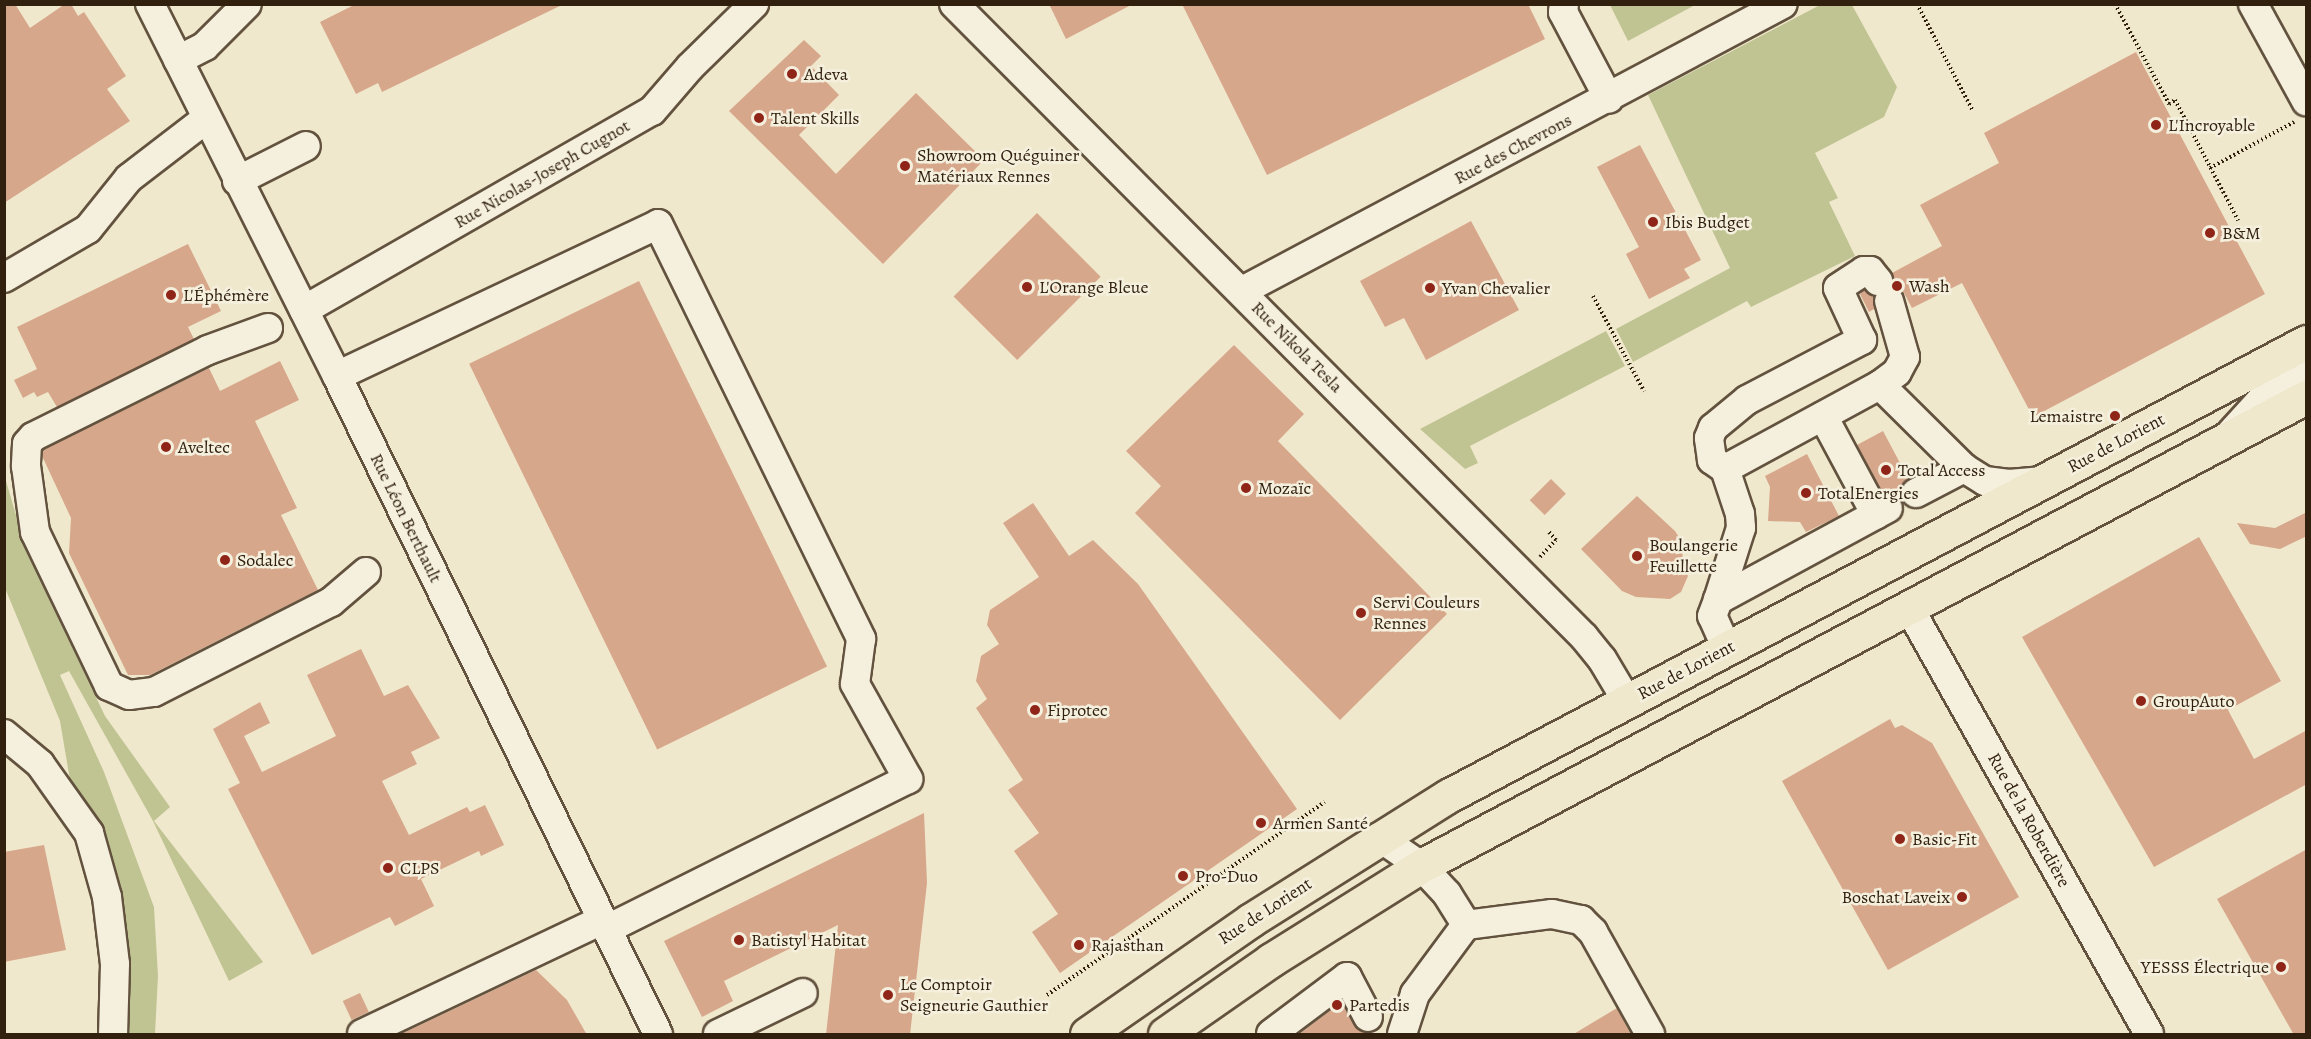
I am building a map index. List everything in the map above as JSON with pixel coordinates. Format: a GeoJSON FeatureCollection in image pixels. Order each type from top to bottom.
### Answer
{"type":"FeatureCollection","features":[{"type":"Feature","properties":{"kind":"main road","name":"Rue de Lorient"},"geometry":{"type":"LineString","coordinates":[[1088,1035],[1251,920],[1379,837],[1627,701],[2307,342]]}},
{"type":"Feature","properties":{"kind":"main road"},"geometry":{"type":"LineString","coordinates":[[1164,1035],[1271,960],[1421,866],[1908,606],[2307,397]]}},
{"type":"Feature","properties":{"kind":"street","name":"Rue Léon Berthault"},"geometry":{"type":"LineString","coordinates":[[150,4],[337,376],[658,1035]]}},
{"type":"Feature","properties":{"kind":"street"},"geometry":{"type":"LineString","coordinates":[[177,60],[205,46],[247,4]]}},
{"type":"Feature","properties":{"kind":"street","name":"Rue Nicolas-Joseph Cugnot"},"geometry":{"type":"LineString","coordinates":[[304,310],[652,111],[690,67],[754,4]]}},
{"type":"Feature","properties":{"kind":"street","name":"Rue Nikola Tesla"},"geometry":{"type":"LineString","coordinates":[[954,4],[1242,291],[1584,638],[1602,659],[1627,701]]}},
{"type":"Feature","properties":{"kind":"street"},"geometry":{"type":"LineString","coordinates":[[1564,4],[1563,12],[1610,99]]}},
{"type":"Feature","properties":{"kind":"street","name":"Rue des Chevrons"},"geometry":{"type":"LineString","coordinates":[[1242,291],[1610,99],[1783,4]]}},
{"type":"Feature","properties":{"kind":"street"},"geometry":{"type":"LineString","coordinates":[[2253,4],[2301,111]]}},
{"type":"Feature","properties":{"kind":"street"},"geometry":{"type":"LineString","coordinates":[[4,278],[88,229],[129,178],[206,119]]}},
{"type":"Feature","properties":{"kind":"street"},"geometry":{"type":"LineString","coordinates":[[237,181],[306,146]]}},
{"type":"Feature","properties":{"kind":"street"},"geometry":{"type":"LineString","coordinates":[[337,376],[658,224],[861,639],[855,684],[908,779],[604,924],[362,1035]]}},
{"type":"Feature","properties":{"kind":"street"},"geometry":{"type":"LineString","coordinates":[[1725,469],[1880,385],[1896,372],[1905,357],[1883,291],[1870,271],[1864,271],[1838,288],[1862,340],[1905,357]]}},
{"type":"Feature","properties":{"kind":"street"},"geometry":{"type":"LineString","coordinates":[[268,327],[208,350],[33,437],[27,444],[26,466],[35,532],[109,686],[129,695],[154,692],[332,602],[366,572]]}},
{"type":"Feature","properties":{"kind":"street"},"geometry":{"type":"LineString","coordinates":[[1726,649],[1712,616],[1741,528],[1740,514],[1725,469],[1712,460],[1709,438],[1719,420],[1747,400],[1862,340]]}},
{"type":"Feature","properties":{"kind":"street"},"geometry":{"type":"LineString","coordinates":[[2225,439],[2272,388],[2307,370]]}},
{"type":"Feature","properties":{"kind":"street"},"geometry":{"type":"LineString","coordinates":[[1880,385],[1964,468],[1986,481],[2009,484],[2046,480]]}},
{"type":"Feature","properties":{"kind":"street"},"geometry":{"type":"LineString","coordinates":[[1718,600],[1882,512],[1823,416]]}},
{"type":"Feature","properties":{"kind":"street"},"geometry":{"type":"LineString","coordinates":[[1916,494],[1964,468]]}},
{"type":"Feature","properties":{"kind":"street","name":"Rue de la Roberdière"},"geometry":{"type":"LineString","coordinates":[[1908,606],[2149,1035]]}},
{"type":"Feature","properties":{"kind":"street"},"geometry":{"type":"LineString","coordinates":[[4,734],[40,764],[89,833],[109,919],[114,964],[113,1035]]}},
{"type":"Feature","properties":{"kind":"street"},"geometry":{"type":"LineString","coordinates":[[1379,837],[1421,866],[1447,894],[1466,925]]}},
{"type":"Feature","properties":{"kind":"street"},"geometry":{"type":"LineString","coordinates":[[1402,1035],[1415,994],[1466,925],[1552,914],[1581,920],[1593,932],[1650,1035]]}},
{"type":"Feature","properties":{"kind":"street"},"geometry":{"type":"LineString","coordinates":[[1271,1035],[1347,977],[1368,1017]]}},
{"type":"Feature","properties":{"kind":"street"},"geometry":{"type":"LineString","coordinates":[[718,1035],[803,993]]}},
{"type":"Feature","properties":{"kind":"path"},"geometry":{"type":"LineString","coordinates":[[1917,4],[1974,111]]}},
{"type":"Feature","properties":{"kind":"path"},"geometry":{"type":"LineString","coordinates":[[2115,4],[2169,104],[2175,100],[2238,220]]}},
{"type":"Feature","properties":{"kind":"path"},"geometry":{"type":"LineString","coordinates":[[2210,168],[2301,111]]}},
{"type":"Feature","properties":{"kind":"path"},"geometry":{"type":"LineString","coordinates":[[1593,296],[1644,391]]}},
{"type":"Feature","properties":{"kind":"path"},"geometry":{"type":"LineString","coordinates":[[1047,995],[1325,802]]}},
{"type":"Feature","properties":{"kind":"green space"},"geometry":{"type":"Polygon","coordinates":[[[1610,5],[1695,5],[1628,41],[1610,5]]]}},
{"type":"Feature","properties":{"kind":"green space"},"geometry":{"type":"Polygon","coordinates":[[[1820,5],[1852,5],[1897,87],[1884,117],[1815,153],[1838,198],[1829,202],[1855,256],[1751,307],[1747,301],[1633,362],[1616,329],[1730,268],[1648,95],[1820,5]]]}},
{"type":"Feature","properties":{"kind":"green space"},"geometry":{"type":"Polygon","coordinates":[[[1606,331],[1625,366],[1470,446],[1478,463],[1465,469],[1420,429],[1606,331]]]}},
{"type":"Feature","properties":{"kind":"green space"},"geometry":{"type":"Polygon","coordinates":[[[4,474],[27,553],[105,716],[170,807],[154,821],[263,962],[229,981],[153,821],[69,671],[60,675],[104,772],[154,907],[158,976],[155,1034],[124,1034],[122,931],[98,818],[70,780],[60,721],[5,588],[4,474]]]}},
{"type":"Feature","properties":{"kind":"building"},"geometry":{"type":"Polygon","coordinates":[[[4,4],[15,4],[30,28],[65,4],[71,4],[78,16],[84,12],[126,76],[107,89],[130,121],[4,203],[4,4]]]}},
{"type":"Feature","properties":{"kind":"building"},"geometry":{"type":"Polygon","coordinates":[[[356,4],[564,4],[382,92],[378,83],[356,94],[320,22],[356,4]]]}},
{"type":"Feature","properties":{"kind":"building"},"geometry":{"type":"Polygon","coordinates":[[[1049,4],[1133,4],[1066,39],[1049,4]]]}},
{"type":"Feature","properties":{"kind":"building"},"geometry":{"type":"Polygon","coordinates":[[[1182,4],[1528,4],[1545,39],[1267,175],[1182,4]]]}},
{"type":"Feature","properties":{"kind":"building"},"geometry":{"type":"Polygon","coordinates":[[[804,40],[821,56],[811,66],[839,95],[799,135],[836,174],[916,93],[984,160],[883,264],[729,111],[804,40]]]}},
{"type":"Feature","properties":{"kind":"building"},"geometry":{"type":"Polygon","coordinates":[[[2136,52],[2265,294],[2033,417],[1962,283],[1912,308],[1904,293],[1894,285],[1892,273],[1942,246],[1920,205],[1999,163],[1984,133],[2136,52]]]}},
{"type":"Feature","properties":{"kind":"building","name":"Ibis Budget"},"geometry":{"type":"Polygon","coordinates":[[[1640,145],[1701,260],[1684,269],[1690,278],[1649,299],[1626,254],[1639,247],[1597,167],[1640,145]]]}},
{"type":"Feature","properties":{"kind":"building","name":"L'Orange Bleue"},"geometry":{"type":"Polygon","coordinates":[[[1037,213],[1101,277],[1017,360],[954,296],[1037,213]]]}},
{"type":"Feature","properties":{"kind":"building"},"geometry":{"type":"Polygon","coordinates":[[[1471,221],[1519,310],[1426,360],[1404,318],[1385,327],[1360,281],[1471,221]]]}},
{"type":"Feature","properties":{"kind":"building"},"geometry":{"type":"Polygon","coordinates":[[[188,244],[221,311],[188,327],[194,339],[57,407],[48,392],[37,397],[34,392],[23,398],[14,380],[37,369],[17,327],[188,244]]]}},
{"type":"Feature","properties":{"kind":"building"},"geometry":{"type":"Polygon","coordinates":[[[639,281],[827,667],[657,749],[469,364],[639,281]]]}},
{"type":"Feature","properties":{"kind":"building"},"geometry":{"type":"Polygon","coordinates":[[[1864,290],[1873,297],[1874,309],[1869,312],[1860,294],[1864,290]]]}},
{"type":"Feature","properties":{"kind":"building"},"geometry":{"type":"Polygon","coordinates":[[[1234,345],[1304,414],[1278,441],[1447,614],[1340,720],[1135,513],[1161,486],[1126,451],[1234,345]]]}},
{"type":"Feature","properties":{"kind":"building"},"geometry":{"type":"Polygon","coordinates":[[[280,361],[299,400],[255,421],[297,508],[281,515],[318,590],[150,675],[128,675],[69,553],[71,518],[43,458],[43,450],[209,368],[220,391],[280,361]]]}},
{"type":"Feature","properties":{"kind":"building","name":"Total Access"},"geometry":{"type":"Polygon","coordinates":[[[1883,431],[1908,478],[1902,485],[1901,498],[1883,493],[1857,445],[1883,431]]]}},
{"type":"Feature","properties":{"kind":"building","name":"TotalEnergies"},"geometry":{"type":"Polygon","coordinates":[[[1807,454],[1839,516],[1806,532],[1800,522],[1768,521],[1770,487],[1765,476],[1807,454]]]}},
{"type":"Feature","properties":{"kind":"building"},"geometry":{"type":"Polygon","coordinates":[[[1551,479],[1566,494],[1545,515],[1530,500],[1551,479]]]}},
{"type":"Feature","properties":{"kind":"building"},"geometry":{"type":"Polygon","coordinates":[[[1637,496],[1675,531],[1682,542],[1683,567],[1688,576],[1681,592],[1670,599],[1636,597],[1622,591],[1581,549],[1637,496]]]}},
{"type":"Feature","properties":{"kind":"building"},"geometry":{"type":"Polygon","coordinates":[[[1033,503],[1069,556],[1093,540],[1138,584],[1297,809],[1060,973],[1032,932],[1058,914],[1014,851],[1039,833],[1008,790],[1023,780],[976,708],[987,699],[976,681],[981,656],[999,644],[987,625],[990,610],[1039,577],[1003,523],[1033,503]]]}},
{"type":"Feature","properties":{"kind":"building"},"geometry":{"type":"Polygon","coordinates":[[[2307,512],[2307,536],[2280,549],[2250,544],[2237,523],[2275,528],[2307,512]]]}},
{"type":"Feature","properties":{"kind":"building","name":"GroupAuto"},"geometry":{"type":"Polygon","coordinates":[[[2199,537],[2281,681],[2228,710],[2254,759],[2307,730],[2307,784],[2154,867],[2022,637],[2199,537]]]}},
{"type":"Feature","properties":{"kind":"building"},"geometry":{"type":"Polygon","coordinates":[[[361,649],[384,696],[408,685],[440,738],[411,752],[417,764],[382,781],[409,835],[467,807],[470,812],[485,805],[504,845],[481,856],[479,851],[421,879],[434,906],[395,926],[390,917],[312,955],[228,789],[240,783],[213,729],[260,702],[270,723],[244,736],[262,772],[336,736],[307,675],[361,649]]]}},
{"type":"Feature","properties":{"kind":"building","name":"Basic-Fit"},"geometry":{"type":"Polygon","coordinates":[[[1890,719],[1895,728],[1902,725],[1932,743],[2019,897],[1888,970],[1782,781],[1890,719]]]}},
{"type":"Feature","properties":{"kind":"building"},"geometry":{"type":"Polygon","coordinates":[[[924,813],[927,883],[910,1035],[826,1035],[838,925],[724,981],[733,1001],[702,1017],[664,941],[924,813]]]}},
{"type":"Feature","properties":{"kind":"building"},"geometry":{"type":"Polygon","coordinates":[[[44,845],[66,950],[4,962],[4,852],[44,845]]]}},
{"type":"Feature","properties":{"kind":"building","name":"YESSS Électrique"},"geometry":{"type":"Polygon","coordinates":[[[2307,849],[2307,1035],[2294,1035],[2217,899],[2307,849]]]}},
{"type":"Feature","properties":{"kind":"building"},"geometry":{"type":"Polygon","coordinates":[[[536,970],[567,1000],[587,1035],[399,1035],[536,970]]]}},
{"type":"Feature","properties":{"kind":"building"},"geometry":{"type":"Polygon","coordinates":[[[360,993],[369,1012],[352,1020],[343,1001],[360,993]]]}},
{"type":"Feature","properties":{"kind":"building"},"geometry":{"type":"Polygon","coordinates":[[[1341,1002],[1354,1025],[1369,1035],[1298,1035],[1341,1002]]]}},
{"type":"Feature","properties":{"kind":"building"},"geometry":{"type":"Polygon","coordinates":[[[1617,1008],[1631,1035],[1572,1035],[1617,1008]]]}},
{"type":"Feature","properties":{"kind":"place","name":"Adeva"},"geometry":{"type":"Point","coordinates":[792,74]}},
{"type":"Feature","properties":{"kind":"place","name":"Talent Skills"},"geometry":{"type":"Point","coordinates":[759,118]}},
{"type":"Feature","properties":{"kind":"place","name":"L'Incroyable"},"geometry":{"type":"Point","coordinates":[2156,125]}},
{"type":"Feature","properties":{"kind":"place","name":"Showroom Quéguiner Matériaux Rennes"},"geometry":{"type":"Point","coordinates":[905,166]}},
{"type":"Feature","properties":{"kind":"place","name":"Ibis Budget"},"geometry":{"type":"Point","coordinates":[1653,222]}},
{"type":"Feature","properties":{"kind":"place","name":"B&M"},"geometry":{"type":"Point","coordinates":[2210,233]}},
{"type":"Feature","properties":{"kind":"place","name":"Wash"},"geometry":{"type":"Point","coordinates":[1897,286]}},
{"type":"Feature","properties":{"kind":"place","name":"L'Orange Bleue"},"geometry":{"type":"Point","coordinates":[1027,287]}},
{"type":"Feature","properties":{"kind":"place","name":"Yvan Chevalier"},"geometry":{"type":"Point","coordinates":[1430,288]}},
{"type":"Feature","properties":{"kind":"place","name":"L'Éphémère"},"geometry":{"type":"Point","coordinates":[171,295]}},
{"type":"Feature","properties":{"kind":"place","name":"Lemaistre"},"geometry":{"type":"Point","coordinates":[2115,416]}},
{"type":"Feature","properties":{"kind":"place","name":"Aveltec"},"geometry":{"type":"Point","coordinates":[166,447]}},
{"type":"Feature","properties":{"kind":"place","name":"Total Access"},"geometry":{"type":"Point","coordinates":[1886,470]}},
{"type":"Feature","properties":{"kind":"place","name":"Mozaïc"},"geometry":{"type":"Point","coordinates":[1246,488]}},
{"type":"Feature","properties":{"kind":"place","name":"TotalEnergies"},"geometry":{"type":"Point","coordinates":[1806,493]}},
{"type":"Feature","properties":{"kind":"place","name":"Boulangerie Feuillette"},"geometry":{"type":"Point","coordinates":[1637,556]}},
{"type":"Feature","properties":{"kind":"place","name":"Sodalec"},"geometry":{"type":"Point","coordinates":[225,560]}},
{"type":"Feature","properties":{"kind":"place","name":"Servi Couleurs Rennes"},"geometry":{"type":"Point","coordinates":[1361,613]}},
{"type":"Feature","properties":{"kind":"place","name":"GroupAuto"},"geometry":{"type":"Point","coordinates":[2141,701]}},
{"type":"Feature","properties":{"kind":"place","name":"Fiprotec"},"geometry":{"type":"Point","coordinates":[1035,710]}},
{"type":"Feature","properties":{"kind":"place","name":"Armen Santé"},"geometry":{"type":"Point","coordinates":[1261,823]}},
{"type":"Feature","properties":{"kind":"place","name":"Basic-Fit"},"geometry":{"type":"Point","coordinates":[1900,839]}},
{"type":"Feature","properties":{"kind":"place","name":"CLPS"},"geometry":{"type":"Point","coordinates":[388,868]}},
{"type":"Feature","properties":{"kind":"place","name":"Pro-Duo"},"geometry":{"type":"Point","coordinates":[1183,876]}},
{"type":"Feature","properties":{"kind":"place","name":"Boschat Laveix"},"geometry":{"type":"Point","coordinates":[1962,897]}},
{"type":"Feature","properties":{"kind":"place","name":"Batistyl Habitat"},"geometry":{"type":"Point","coordinates":[739,940]}},
{"type":"Feature","properties":{"kind":"place","name":"Rajasthan"},"geometry":{"type":"Point","coordinates":[1079,945]}},
{"type":"Feature","properties":{"kind":"place","name":"YESSS Électrique"},"geometry":{"type":"Point","coordinates":[2281,967]}},
{"type":"Feature","properties":{"kind":"place","name":"Le Comptoir Seigneurie Gauthier"},"geometry":{"type":"Point","coordinates":[888,995]}},
{"type":"Feature","properties":{"kind":"place","name":"Partedis"},"geometry":{"type":"Point","coordinates":[1337,1005]}}]}
